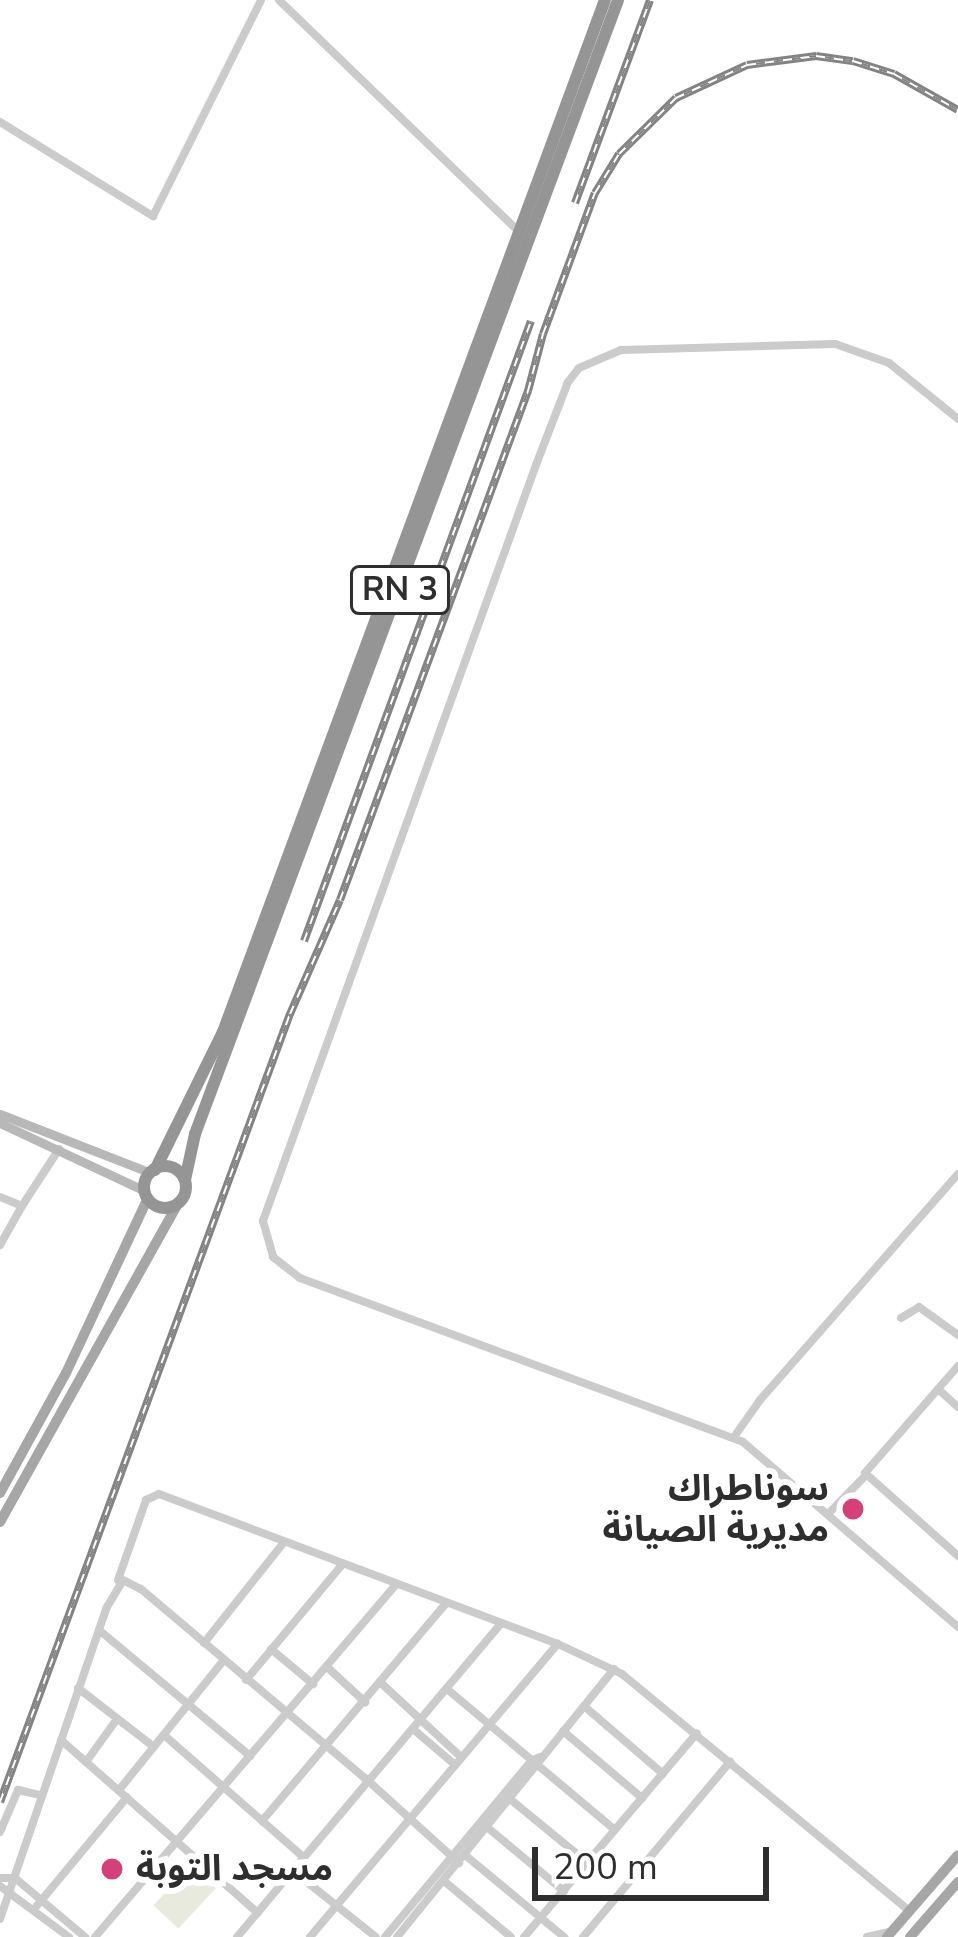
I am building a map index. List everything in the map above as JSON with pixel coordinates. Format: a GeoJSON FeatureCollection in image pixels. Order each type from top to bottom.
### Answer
{"type":"FeatureCollection","features":[{"type":"Feature","properties":{"kind":"highway","name":"RN 3"},"geometry":{"type":"LineString","coordinates":[[153,1171],[223,1032],[605,0]]}},
{"type":"Feature","properties":{"kind":"highway","name":"RN 3"},"geometry":{"type":"LineString","coordinates":[[185,1180],[195,1134],[618,0]]}},
{"type":"Feature","properties":{"kind":"highway"},"geometry":{"type":"LineString","coordinates":[[172,1168],[185,1180],[178,1204],[164,1208],[146,1195],[153,1171],[172,1168]]}},
{"type":"Feature","properties":{"kind":"main road"},"geometry":{"type":"LineString","coordinates":[[0,1114],[153,1171]]}},
{"type":"Feature","properties":{"kind":"main road"},"geometry":{"type":"LineString","coordinates":[[0,1123],[146,1195],[66,1373],[0,1493]]}},
{"type":"Feature","properties":{"kind":"main road"},"geometry":{"type":"LineString","coordinates":[[0,1522],[178,1204]]}},
{"type":"Feature","properties":{"kind":"main road"},"geometry":{"type":"LineString","coordinates":[[890,1934],[958,1855]]}},
{"type":"Feature","properties":{"kind":"main road"},"geometry":{"type":"LineString","coordinates":[[910,1937],[958,1882]]}},
{"type":"Feature","properties":{"kind":"street"},"geometry":{"type":"LineString","coordinates":[[0,122],[153,216],[261,0]]}},
{"type":"Feature","properties":{"kind":"street"},"geometry":{"type":"LineString","coordinates":[[279,0],[517,230]]}},
{"type":"Feature","properties":{"kind":"street"},"geometry":{"type":"LineString","coordinates":[[958,419],[889,363],[835,344],[621,350],[579,368],[556,413],[263,1212],[268,1250],[300,1278],[734,1437],[958,1627]]}},
{"type":"Feature","properties":{"kind":"street"},"geometry":{"type":"LineString","coordinates":[[0,1245],[59,1149]]}},
{"type":"Feature","properties":{"kind":"street"},"geometry":{"type":"LineString","coordinates":[[734,1437],[760,1400],[958,1174]]}},
{"type":"Feature","properties":{"kind":"street"},"geometry":{"type":"LineString","coordinates":[[0,1197],[22,1206]]}},
{"type":"Feature","properties":{"kind":"street"},"geometry":{"type":"LineString","coordinates":[[902,1318],[919,1306],[958,1335]]}},
{"type":"Feature","properties":{"kind":"street"},"geometry":{"type":"LineString","coordinates":[[828,1514],[958,1366]]}},
{"type":"Feature","properties":{"kind":"street"},"geometry":{"type":"LineString","coordinates":[[938,1389],[958,1407]]}},
{"type":"Feature","properties":{"kind":"street"},"geometry":{"type":"LineString","coordinates":[[866,1475],[958,1556]]}},
{"type":"Feature","properties":{"kind":"street"},"geometry":{"type":"LineString","coordinates":[[3,1886],[15,1878],[146,1500],[154,1494],[614,1669],[909,1911]]}},
{"type":"Feature","properties":{"kind":"street"},"geometry":{"type":"LineString","coordinates":[[204,1643],[284,1542]]}},
{"type":"Feature","properties":{"kind":"street"},"geometry":{"type":"LineString","coordinates":[[246,1679],[341,1565]]}},
{"type":"Feature","properties":{"kind":"street"},"geometry":{"type":"LineString","coordinates":[[118,1580],[142,1589],[458,1858],[564,1937]]}},
{"type":"Feature","properties":{"kind":"street"},"geometry":{"type":"LineString","coordinates":[[95,1937],[396,1585]]}},
{"type":"Feature","properties":{"kind":"street"},"geometry":{"type":"LineString","coordinates":[[262,1821],[446,1604]]}},
{"type":"Feature","properties":{"kind":"street"},"geometry":{"type":"LineString","coordinates":[[237,1937],[365,1778],[413,1730],[501,1623]]}},
{"type":"Feature","properties":{"kind":"street"},"geometry":{"type":"LineString","coordinates":[[99,1630],[250,1756]]}},
{"type":"Feature","properties":{"kind":"street"},"geometry":{"type":"LineString","coordinates":[[310,1937],[558,1644]]}},
{"type":"Feature","properties":{"kind":"street"},"geometry":{"type":"LineString","coordinates":[[271,1649],[313,1684]]}},
{"type":"Feature","properties":{"kind":"street"},"geometry":{"type":"LineString","coordinates":[[35,1909],[224,1660]]}},
{"type":"Feature","properties":{"kind":"street"},"geometry":{"type":"LineString","coordinates":[[327,1667],[365,1702]]}},
{"type":"Feature","properties":{"kind":"street"},"geometry":{"type":"LineString","coordinates":[[397,1937],[614,1669]]}},
{"type":"Feature","properties":{"kind":"street"},"geometry":{"type":"LineString","coordinates":[[381,1683],[458,1761]]}},
{"type":"Feature","properties":{"kind":"street"},"geometry":{"type":"LineString","coordinates":[[79,1688],[154,1747]]}},
{"type":"Feature","properties":{"kind":"street"},"geometry":{"type":"LineString","coordinates":[[447,1689],[615,1830]]}},
{"type":"Feature","properties":{"kind":"street"},"geometry":{"type":"LineString","coordinates":[[584,1706],[663,1774]]}},
{"type":"Feature","properties":{"kind":"street"},"geometry":{"type":"LineString","coordinates":[[86,1762],[117,1719]]}},
{"type":"Feature","properties":{"kind":"street"},"geometry":{"type":"LineString","coordinates":[[413,1730],[458,1761]]}},
{"type":"Feature","properties":{"kind":"street"},"geometry":{"type":"LineString","coordinates":[[563,1731],[642,1798]]}},
{"type":"Feature","properties":{"kind":"street"},"geometry":{"type":"LineString","coordinates":[[524,1937],[697,1733]]}},
{"type":"Feature","properties":{"kind":"street"},"geometry":{"type":"LineString","coordinates":[[164,1735],[302,1856]]}},
{"type":"Feature","properties":{"kind":"street"},"geometry":{"type":"LineString","coordinates":[[61,1740],[258,1913]]}},
{"type":"Feature","properties":{"kind":"street"},"geometry":{"type":"LineString","coordinates":[[583,1937],[730,1762]]}},
{"type":"Feature","properties":{"kind":"street"},"geometry":{"type":"LineString","coordinates":[[0,1832],[18,1790],[40,1795]]}},
{"type":"Feature","properties":{"kind":"street"},"geometry":{"type":"LineString","coordinates":[[292,1870],[381,1937],[488,1828],[508,1798]]}},
{"type":"Feature","properties":{"kind":"street"},"geometry":{"type":"LineString","coordinates":[[508,1798],[588,1863]]}},
{"type":"Feature","properties":{"kind":"street"},"geometry":{"type":"LineString","coordinates":[[488,1828],[564,1891]]}},
{"type":"Feature","properties":{"kind":"street"},"geometry":{"type":"LineString","coordinates":[[15,1878],[85,1937]]}},
{"type":"Feature","properties":{"kind":"street"},"geometry":{"type":"LineString","coordinates":[[444,1881],[511,1937]]}},
{"type":"Feature","properties":{"kind":"street"},"geometry":{"type":"LineString","coordinates":[[3,1886],[69,1937]]}},
{"type":"Feature","properties":{"kind":"street"},"geometry":{"type":"LineString","coordinates":[[0,1919],[3,1886]]}},
{"type":"Feature","properties":{"kind":"street"},"geometry":{"type":"LineString","coordinates":[[404,1928],[419,1937]]}},
{"type":"Feature","properties":{"kind":"street"},"geometry":{"type":"LineString","coordinates":[[867,1937],[890,1934]]}},
{"type":"Feature","properties":{"kind":"shaded area"},"geometry":{"type":"Polygon","coordinates":[[[191,1865],[216,1888],[178,1928],[153,1905],[191,1865]]]}},
{"type":"Feature","properties":{"kind":"railway"},"geometry":{"type":"LineString","coordinates":[[575,203],[650,0]]}},
{"type":"Feature","properties":{"kind":"railway"},"geometry":{"type":"LineString","coordinates":[[0,1802],[290,1014],[340,900],[528,391],[543,334],[595,193],[619,154],[676,98],[747,65],[816,56],[853,61],[894,74],[958,110]]}},
{"type":"Feature","properties":{"kind":"railway"},"geometry":{"type":"LineString","coordinates":[[304,941],[531,321]]}},
{"type":"Feature","properties":{"kind":"place","name":"سوناطراك مديرية الصيانة"},"geometry":{"type":"Point","coordinates":[853,1509]}},
{"type":"Feature","properties":{"kind":"place","name":"مسجد التوبة"},"geometry":{"type":"Point","coordinates":[112,1869]}}]}
